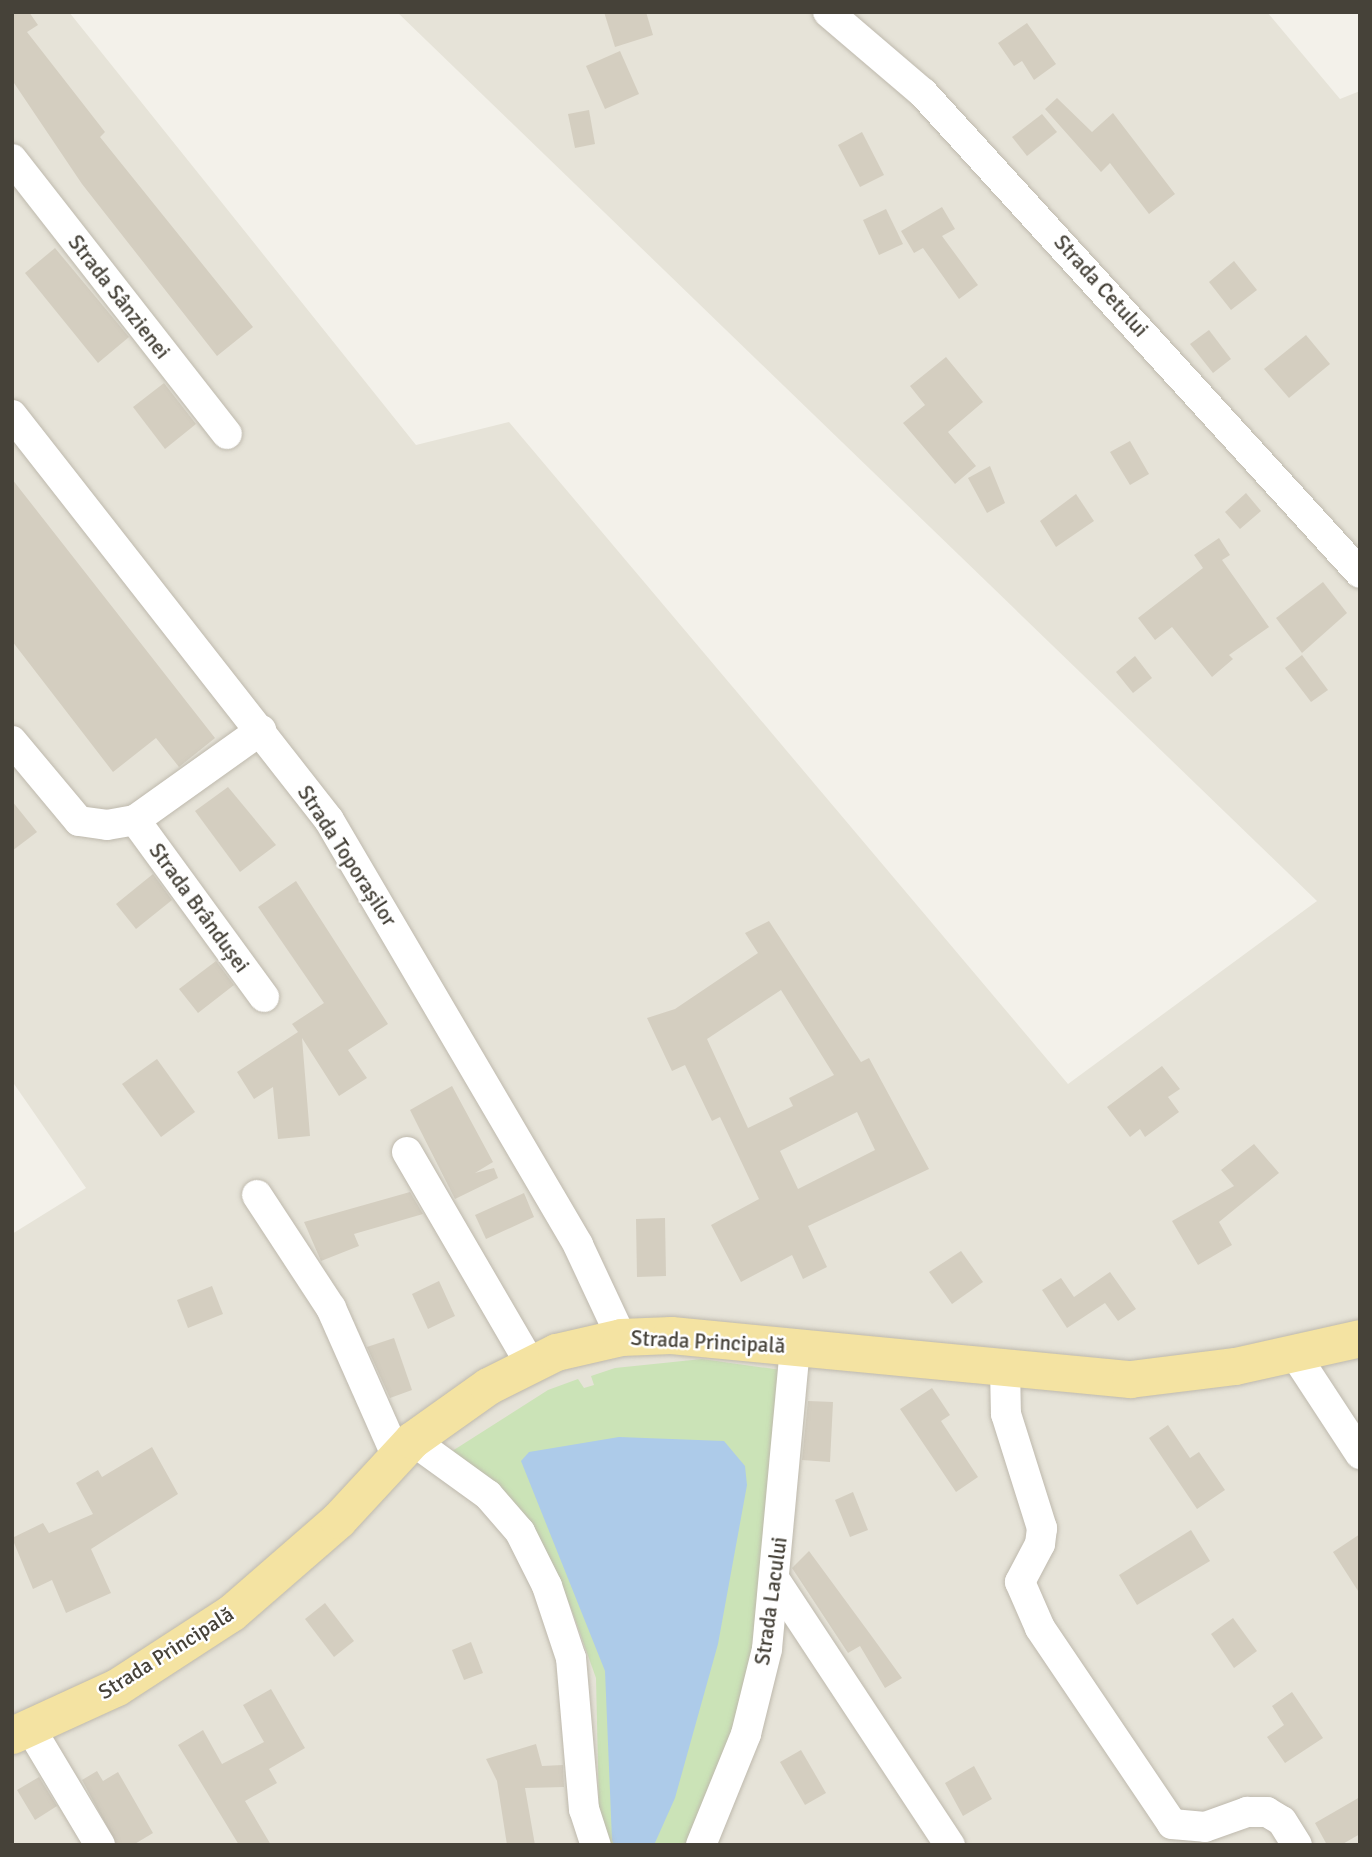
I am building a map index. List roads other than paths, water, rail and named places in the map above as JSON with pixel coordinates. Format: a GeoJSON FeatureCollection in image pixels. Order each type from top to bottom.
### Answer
{"type":"FeatureCollection","features":[{"type":"Feature","properties":{"kind":"main road","name":"Strada Principală"},"geometry":{"type":"LineString","coordinates":[[21,1732],[117,1687],[231,1614],[338,1520],[404,1447],[530,1363],[621,1337],[671,1335],[1084,1377],[1171,1376],[1360,1338]]}},
{"type":"Feature","properties":{"kind":"street","name":"Strada Cetului"},"geometry":{"type":"LineString","coordinates":[[828,12],[923,93],[1360,573]]}},
{"type":"Feature","properties":{"kind":"street","name":"Strada Sânzienei"},"geometry":{"type":"LineString","coordinates":[[12,159],[227,434]]}},
{"type":"Feature","properties":{"kind":"street","name":"Strada Toporașilor"},"geometry":{"type":"LineString","coordinates":[[12,415],[329,820],[420,968],[503,1124],[578,1245],[621,1337]]}},
{"type":"Feature","properties":{"kind":"street"},"geometry":{"type":"LineString","coordinates":[[12,741],[79,821],[107,825],[135,820],[261,730]]}},
{"type":"Feature","properties":{"kind":"street","name":"Strada Brândușei"},"geometry":{"type":"LineString","coordinates":[[135,820],[264,997]]}},
{"type":"Feature","properties":{"kind":"street"},"geometry":{"type":"LineString","coordinates":[[407,1152],[530,1363]]}},
{"type":"Feature","properties":{"kind":"street"},"geometry":{"type":"LineString","coordinates":[[257,1195],[331,1308],[404,1447],[488,1495],[520,1532],[547,1586],[570,1658],[584,1809],[596,1845]]}},
{"type":"Feature","properties":{"kind":"street","name":"Strada Lacului"},"geometry":{"type":"LineString","coordinates":[[701,1845],[746,1734],[777,1583],[795,1347]]}},
{"type":"Feature","properties":{"kind":"street"},"geometry":{"type":"LineString","coordinates":[[1294,1353],[1360,1454]]}},
{"type":"Feature","properties":{"kind":"street"},"geometry":{"type":"LineString","coordinates":[[1005,1368],[1006,1414],[1042,1528],[1040,1545],[1020,1582],[1040,1628],[1172,1824],[1205,1827],[1247,1812],[1267,1812],[1282,1821],[1297,1845]]}},
{"type":"Feature","properties":{"kind":"street"},"geometry":{"type":"LineString","coordinates":[[777,1583],[950,1845]]}},
{"type":"Feature","properties":{"kind":"street"},"geometry":{"type":"LineString","coordinates":[[21,1732],[100,1845]]}},
{"type":"Feature","properties":{"kind":"water"},"geometry":{"type":"Polygon","coordinates":[[[619,1437],[724,1441],[745,1466],[747,1485],[718,1644],[675,1798],[654,1845],[614,1845],[612,1840],[605,1671],[521,1461],[529,1452],[619,1437]]]}}]}
